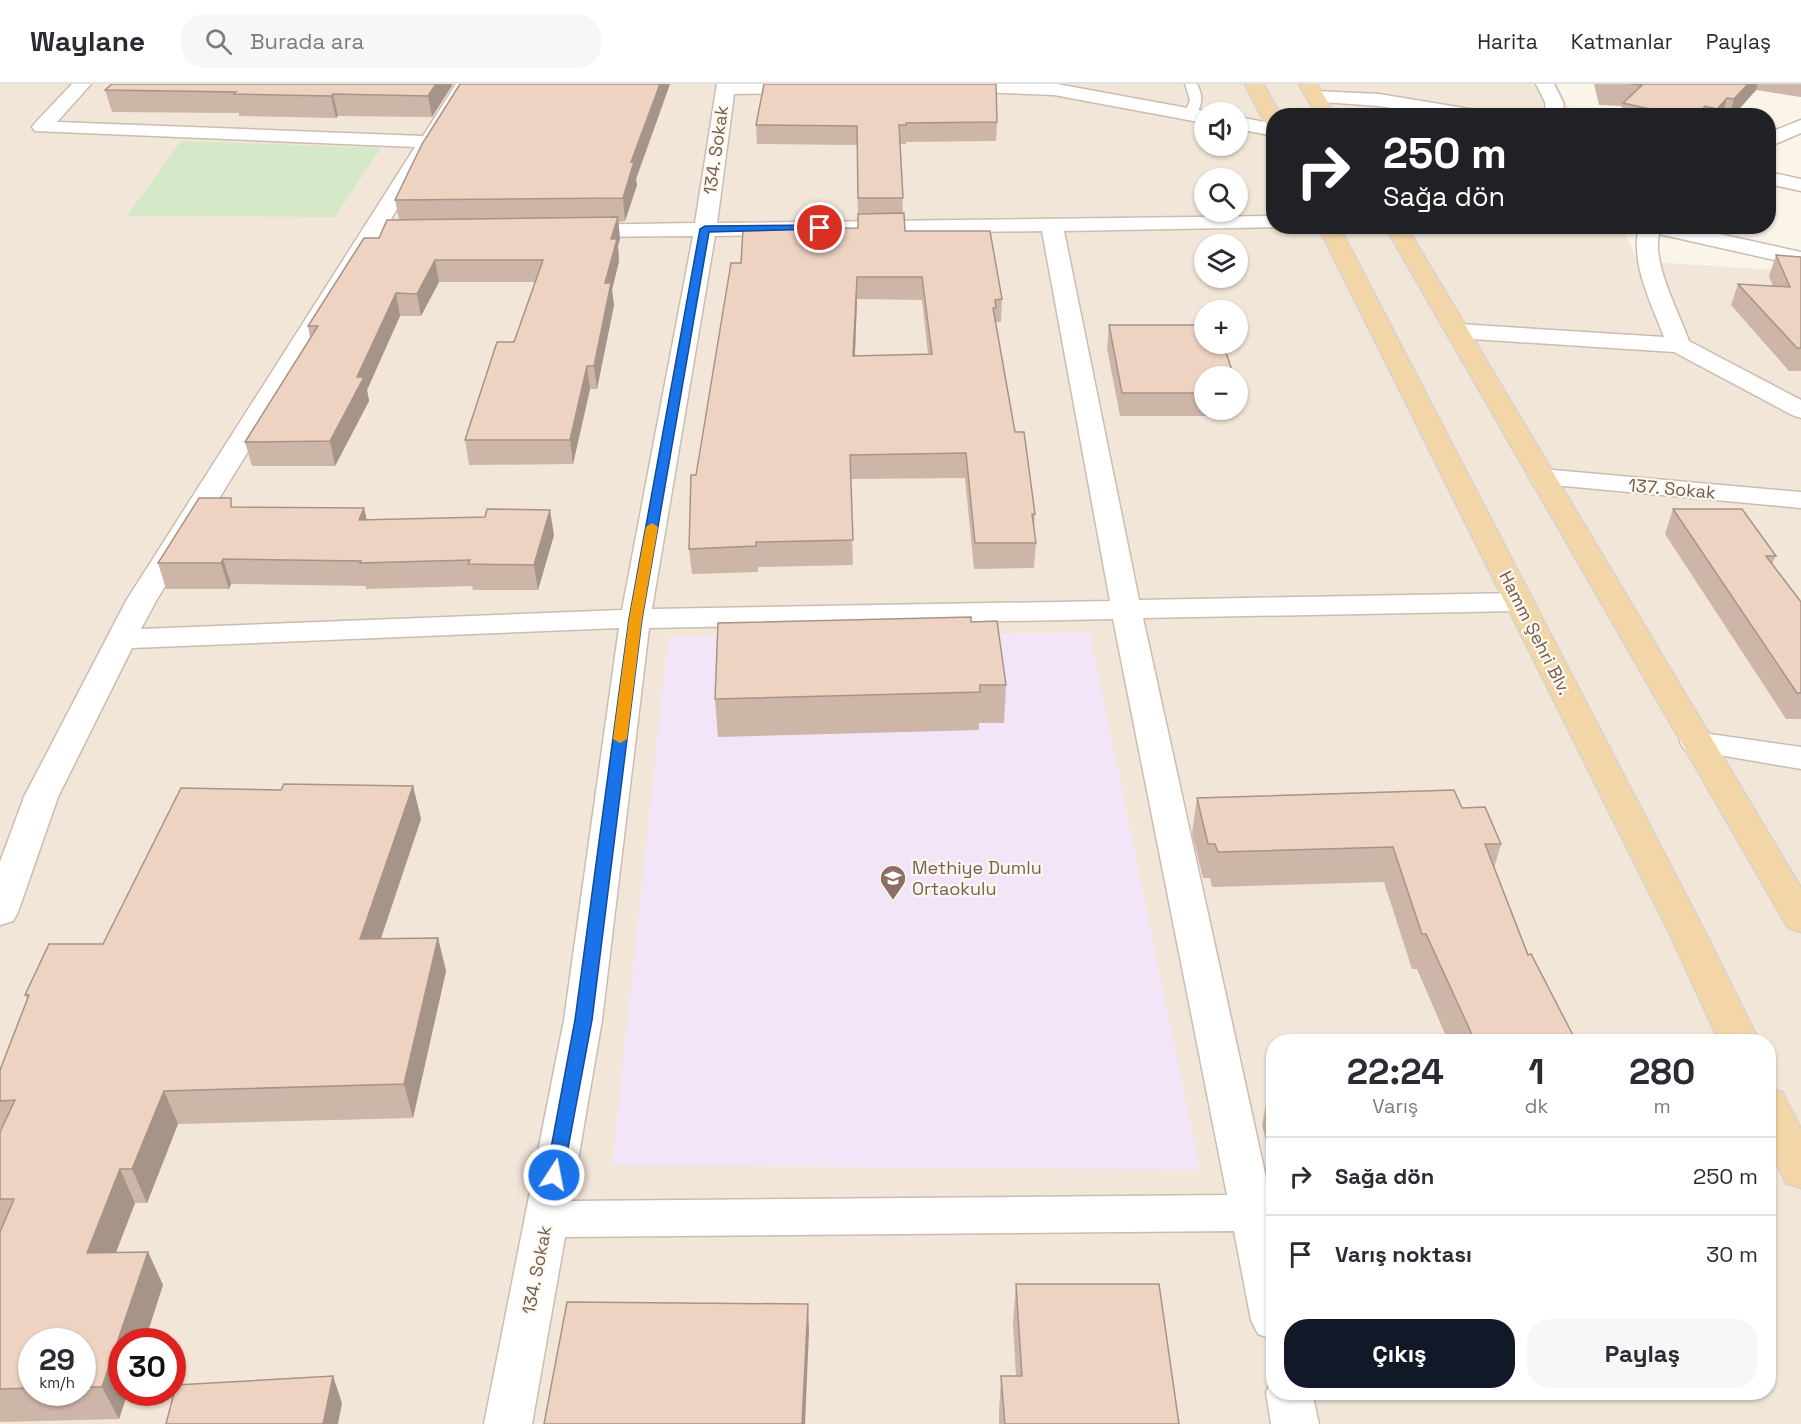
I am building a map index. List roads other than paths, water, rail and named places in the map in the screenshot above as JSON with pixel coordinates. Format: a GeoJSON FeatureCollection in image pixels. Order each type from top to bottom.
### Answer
{"type":"FeatureCollection","features":[{"type":"Feature","properties":{"kind":"main road"},"geometry":{"type":"LineString","coordinates":[[1254,84],[1267,108]]}},
{"type":"Feature","properties":{"kind":"main road"},"geometry":{"type":"LineString","coordinates":[[1312,90],[1322,108]]}},
{"type":"Feature","properties":{"kind":"main road","name":"Hamm Şehri Blv."},"geometry":{"type":"LineString","coordinates":[[1332,234],[1688,934],[1736,1034]]}},
{"type":"Feature","properties":{"kind":"main road"},"geometry":{"type":"LineString","coordinates":[[1400,234],[1801,919]]}},
{"type":"Feature","properties":{"kind":"main road"},"geometry":{"type":"LineString","coordinates":[[1776,1119],[1801,1171]]}},
{"type":"Feature","properties":{"kind":"street"},"geometry":{"type":"LineString","coordinates":[[82,84],[42,127],[428,142]]}},
{"type":"Feature","properties":{"kind":"street"},"geometry":{"type":"LineString","coordinates":[[0,912],[41,797],[141,601],[382,233],[428,142],[465,84]]}},
{"type":"Feature","properties":{"kind":"street"},"geometry":{"type":"LineString","coordinates":[[1545,84],[1555,108]]}},
{"type":"Feature","properties":{"kind":"street"},"geometry":{"type":"LineString","coordinates":[[932,86],[978,85],[1054,89],[1194,115]]}},
{"type":"Feature","properties":{"kind":"street"},"geometry":{"type":"LineString","coordinates":[[725,86],[828,87]]}},
{"type":"Feature","properties":{"kind":"street","name":"134. Sokak"},"geometry":{"type":"LineString","coordinates":[[508,1424],[584,1020],[635,619],[705,229],[725,86]]}},
{"type":"Feature","properties":{"kind":"street"},"geometry":{"type":"LineString","coordinates":[[1312,90],[1428,108]]}},
{"type":"Feature","properties":{"kind":"street"},"geometry":{"type":"LineString","coordinates":[[1248,125],[1266,128]]}},
{"type":"Feature","properties":{"kind":"street"},"geometry":{"type":"LineString","coordinates":[[1776,137],[1801,126]]}},
{"type":"Feature","properties":{"kind":"street"},"geometry":{"type":"LineString","coordinates":[[1776,180],[1801,185]]}},
{"type":"Feature","properties":{"kind":"street"},"geometry":{"type":"LineString","coordinates":[[549,231],[1266,222]]}},
{"type":"Feature","properties":{"kind":"street"},"geometry":{"type":"LineString","coordinates":[[1052,225],[1126,608],[1266,1283]]}},
{"type":"Feature","properties":{"kind":"street"},"geometry":{"type":"LineString","coordinates":[[1649,234],[1647,258],[1679,345]]}},
{"type":"Feature","properties":{"kind":"street"},"geometry":{"type":"LineString","coordinates":[[1687,234],[1801,259]]}},
{"type":"Feature","properties":{"kind":"street"},"geometry":{"type":"LineString","coordinates":[[1458,331],[1679,345],[1801,410]]}},
{"type":"Feature","properties":{"kind":"street","name":"137. Sokak"},"geometry":{"type":"LineString","coordinates":[[1542,477],[1801,500]]}},
{"type":"Feature","properties":{"kind":"street"},"geometry":{"type":"LineString","coordinates":[[121,639],[635,619],[1519,602]]}},
{"type":"Feature","properties":{"kind":"street"},"geometry":{"type":"LineString","coordinates":[[1696,742],[1801,758]]}},
{"type":"Feature","properties":{"kind":"street"},"geometry":{"type":"LineString","coordinates":[[546,1219],[1251,1214]]}},
{"type":"Feature","properties":{"kind":"street"},"geometry":{"type":"LineString","coordinates":[[1290,1400],[1295,1424]]}},
{"type":"Feature","properties":{"kind":"lane"},"geometry":{"type":"LineString","coordinates":[[1191,84],[1197,94],[1197,102]]}},
{"type":"Feature","properties":{"kind":"place","name":"Methiye Dumlu Ortaokulu"},"geometry":{"type":"Point","coordinates":[893,901]}}]}
